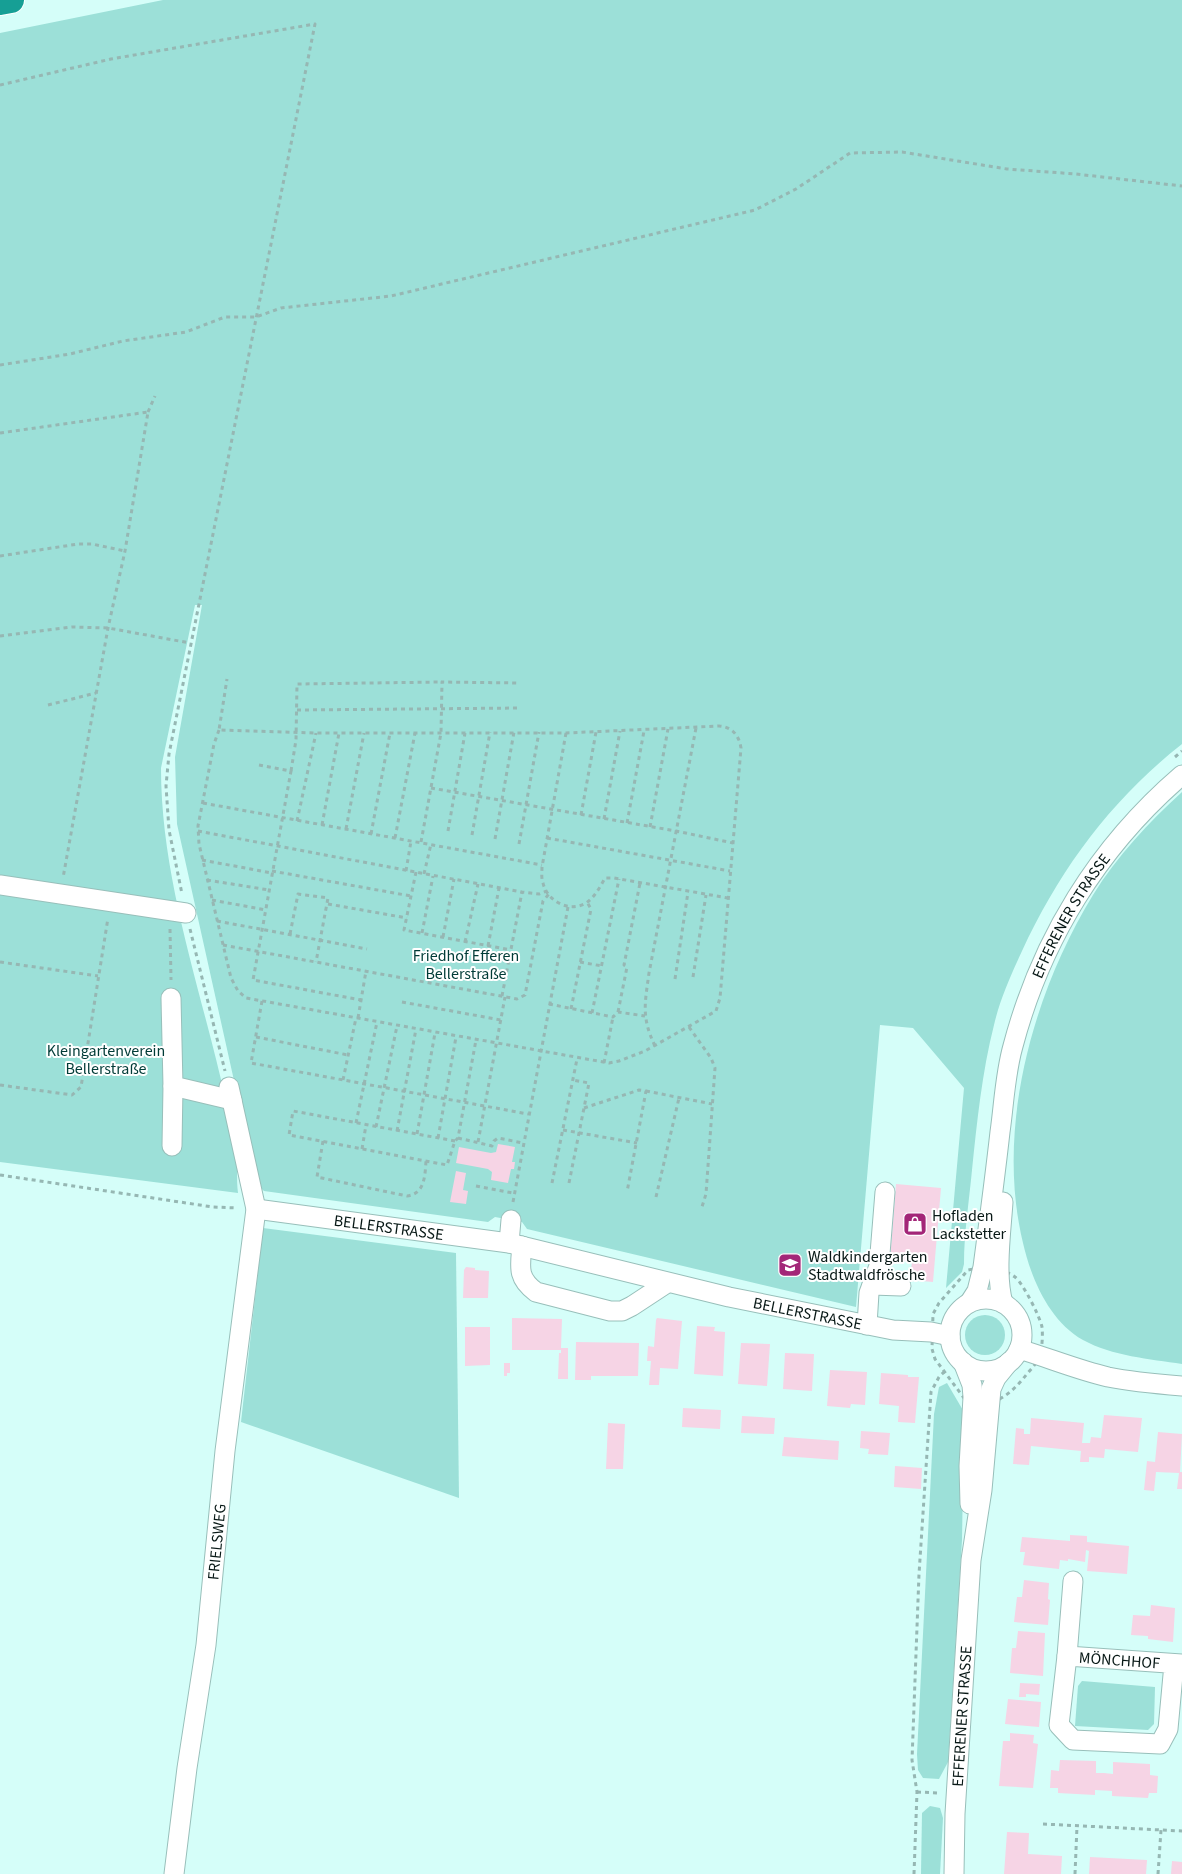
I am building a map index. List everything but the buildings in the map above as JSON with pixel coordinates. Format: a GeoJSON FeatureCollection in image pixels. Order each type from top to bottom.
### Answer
{"type":"FeatureCollection","features":[{"type":"Feature","properties":{"kind":"highway"},"geometry":{"type":"LineString","coordinates":[[0,2],[10,0]]}},
{"type":"Feature","properties":{"kind":"street","name":"EFFERENER STRASSE"},"geometry":{"type":"LineString","coordinates":[[970,1302],[991,1268],[1006,1084],[1012,1048],[1032,985],[1045,955],[1074,900],[1091,874],[1133,822],[1182,775]]}},
{"type":"Feature","properties":{"kind":"street"},"geometry":{"type":"LineString","coordinates":[[0,885],[178,912]]}},
{"type":"Feature","properties":{"kind":"street"},"geometry":{"type":"LineString","coordinates":[[171,998],[172,1146]]}},
{"type":"Feature","properties":{"kind":"street"},"geometry":{"type":"LineString","coordinates":[[173,1086],[231,1093]]}},
{"type":"Feature","properties":{"kind":"street","name":"FRIELSWEG"},"geometry":{"type":"LineString","coordinates":[[174,1874],[187,1768],[206,1645],[225,1450],[256,1209],[231,1093]]}},
{"type":"Feature","properties":{"kind":"street"},"geometry":{"type":"LineString","coordinates":[[866,1325],[870,1293],[879,1266],[885,1192]]}},
{"type":"Feature","properties":{"kind":"street","name":"BELLERSTRASSE"},"geometry":{"type":"LineString","coordinates":[[256,1209],[515,1245],[729,1297],[893,1330],[931,1332],[950,1336]]}},
{"type":"Feature","properties":{"kind":"street"},"geometry":{"type":"LineString","coordinates":[[511,1220],[522,1276],[527,1285],[536,1292],[610,1311],[622,1311],[667,1283]]}},
{"type":"Feature","properties":{"kind":"street","name":"EFFERENER STRASSE"},"geometry":{"type":"LineString","coordinates":[[991,1268],[1004,1303]]}},
{"type":"Feature","properties":{"kind":"street"},"geometry":{"type":"LineString","coordinates":[[872,1285],[901,1286]]}},
{"type":"Feature","properties":{"kind":"street"},"geometry":{"type":"LineString","coordinates":[[981,1299],[993,1299],[1004,1303],[1018,1318],[1021,1328],[1022,1338],[1014,1356],[1000,1367],[990,1370],[976,1368],[963,1362],[952,1346],[950,1336],[956,1316],[970,1302],[981,1299]]}},
{"type":"Feature","properties":{"kind":"street"},"geometry":{"type":"LineString","coordinates":[[1014,1356],[1040,1356],[1080,1370],[1109,1377],[1182,1386]]}},
{"type":"Feature","properties":{"kind":"street","name":"EFFERENER STRASSE"},"geometry":{"type":"LineString","coordinates":[[981,1402],[991,1389],[996,1378],[1014,1356]]}},
{"type":"Feature","properties":{"kind":"street","name":"EFFERENER STRASSE"},"geometry":{"type":"LineString","coordinates":[[954,1874],[955,1814],[971,1560],[982,1490],[981,1402],[963,1362]]}},
{"type":"Feature","properties":{"kind":"street","name":"MÖNCHHOF"},"geometry":{"type":"LineString","coordinates":[[1067,1656],[1178,1664],[1168,1729],[1160,1744],[1073,1740],[1059,1724],[1073,1581]]}},
{"type":"Feature","properties":{"kind":"path"},"geometry":{"type":"LineString","coordinates":[[0,85],[111,59],[314,24],[190,643],[169,754],[166,786],[178,912],[231,1093]]}},
{"type":"Feature","properties":{"kind":"path"},"geometry":{"type":"LineString","coordinates":[[0,366],[70,354],[124,341],[186,332],[225,317],[256,317],[281,308],[391,296],[755,210],[796,189],[850,153],[902,152],[1008,169],[1085,175],[1182,186]]}},
{"type":"Feature","properties":{"kind":"path"},"geometry":{"type":"LineString","coordinates":[[60,893],[108,628],[125,551],[148,412],[155,396]]}},
{"type":"Feature","properties":{"kind":"path"},"geometry":{"type":"LineString","coordinates":[[0,433],[148,412]]}},
{"type":"Feature","properties":{"kind":"path"},"geometry":{"type":"LineString","coordinates":[[0,556],[78,544],[92,544],[125,551]]}},
{"type":"Feature","properties":{"kind":"path"},"geometry":{"type":"LineString","coordinates":[[0,636],[72,627],[108,628],[190,643]]}},
{"type":"Feature","properties":{"kind":"path"},"geometry":{"type":"LineString","coordinates":[[219,730],[316,733],[566,733],[668,730],[719,726],[730,728],[738,736],[740,742],[718,1008],[713,1014],[655,1046],[632,1057],[604,1063],[246,998],[238,991],[232,978],[202,860],[198,831],[214,744],[219,730],[227,679]]}},
{"type":"Feature","properties":{"kind":"path"},"geometry":{"type":"LineString","coordinates":[[421,842],[441,733],[442,682]]}},
{"type":"Feature","properties":{"kind":"path"},"geometry":{"type":"LineString","coordinates":[[361,1000],[252,980],[291,771],[296,732],[297,684],[518,683]]}},
{"type":"Feature","properties":{"kind":"path"},"geometry":{"type":"LineString","coordinates":[[48,705],[96,693]]}},
{"type":"Feature","properties":{"kind":"path"},"geometry":{"type":"LineString","coordinates":[[297,710],[520,708]]}},
{"type":"Feature","properties":{"kind":"path"},"geometry":{"type":"LineString","coordinates":[[655,1046],[649,1034],[645,1016],[650,973],[696,728]]}},
{"type":"Feature","properties":{"kind":"path"},"geometry":{"type":"LineString","coordinates":[[627,823],[644,730]]}},
{"type":"Feature","properties":{"kind":"path"},"geometry":{"type":"LineString","coordinates":[[650,827],[668,730]]}},
{"type":"Feature","properties":{"kind":"path"},"geometry":{"type":"LineString","coordinates":[[604,819],[620,731]]}},
{"type":"Feature","properties":{"kind":"path"},"geometry":{"type":"LineString","coordinates":[[371,834],[390,732]]}},
{"type":"Feature","properties":{"kind":"path"},"geometry":{"type":"LineString","coordinates":[[472,835],[490,732]]}},
{"type":"Feature","properties":{"kind":"path"},"geometry":{"type":"LineString","coordinates":[[496,839],[514,732]]}},
{"type":"Feature","properties":{"kind":"path"},"geometry":{"type":"LineString","coordinates":[[519,844],[539,732]]}},
{"type":"Feature","properties":{"kind":"path"},"geometry":{"type":"LineString","coordinates":[[581,815],[596,732]]}},
{"type":"Feature","properties":{"kind":"path"},"geometry":{"type":"LineString","coordinates":[[297,821],[316,733]]}},
{"type":"Feature","properties":{"kind":"path"},"geometry":{"type":"LineString","coordinates":[[322,825],[339,733]]}},
{"type":"Feature","properties":{"kind":"path"},"geometry":{"type":"LineString","coordinates":[[346,830],[364,733]]}},
{"type":"Feature","properties":{"kind":"path"},"geometry":{"type":"LineString","coordinates":[[394,838],[415,733]]}},
{"type":"Feature","properties":{"kind":"path"},"geometry":{"type":"LineString","coordinates":[[448,831],[465,733]]}},
{"type":"Feature","properties":{"kind":"path"},"geometry":{"type":"LineString","coordinates":[[566,733],[542,865],[543,883],[548,893],[555,900],[574,907],[587,902],[599,889],[605,878],[728,898]]}},
{"type":"Feature","properties":{"kind":"path"},"geometry":{"type":"LineString","coordinates":[[259,765],[291,771]]}},
{"type":"Feature","properties":{"kind":"path"},"geometry":{"type":"LineString","coordinates":[[431,788],[676,831],[733,843]]}},
{"type":"Feature","properties":{"kind":"path"},"geometry":{"type":"LineString","coordinates":[[203,803],[542,865]]}},
{"type":"Feature","properties":{"kind":"path"},"geometry":{"type":"LineString","coordinates":[[198,831],[522,892],[548,893]]}},
{"type":"Feature","properties":{"kind":"path"},"geometry":{"type":"LineString","coordinates":[[547,838],[730,871]]}},
{"type":"Feature","properties":{"kind":"path"},"geometry":{"type":"LineString","coordinates":[[406,870],[411,841]]}},
{"type":"Feature","properties":{"kind":"path"},"geometry":{"type":"LineString","coordinates":[[424,874],[431,844]]}},
{"type":"Feature","properties":{"kind":"path"},"geometry":{"type":"LineString","coordinates":[[202,860],[411,896]]}},
{"type":"Feature","properties":{"kind":"path"},"geometry":{"type":"LineString","coordinates":[[416,872],[404,930],[511,950]]}},
{"type":"Feature","properties":{"kind":"path"},"geometry":{"type":"LineString","coordinates":[[422,933],[433,876]]}},
{"type":"Feature","properties":{"kind":"path"},"geometry":{"type":"LineString","coordinates":[[443,938],[454,879]]}},
{"type":"Feature","properties":{"kind":"path"},"geometry":{"type":"LineString","coordinates":[[592,1013],[619,879]]}},
{"type":"Feature","properties":{"kind":"path"},"geometry":{"type":"LineString","coordinates":[[207,880],[269,890]]}},
{"type":"Feature","properties":{"kind":"path"},"geometry":{"type":"LineString","coordinates":[[604,1063],[613,1017],[618,1012],[627,967],[624,964],[640,883]]}},
{"type":"Feature","properties":{"kind":"path"},"geometry":{"type":"LineString","coordinates":[[465,942],[478,884]]}},
{"type":"Feature","properties":{"kind":"path"},"geometry":{"type":"LineString","coordinates":[[488,946],[499,887]]}},
{"type":"Feature","properties":{"kind":"path"},"geometry":{"type":"LineString","coordinates":[[478,1142],[501,1020],[522,892]]}},
{"type":"Feature","properties":{"kind":"path"},"geometry":{"type":"LineString","coordinates":[[674,979],[688,892]]}},
{"type":"Feature","properties":{"kind":"path"},"geometry":{"type":"LineString","coordinates":[[223,945],[518,1000],[525,995],[543,901],[548,893]]}},
{"type":"Feature","properties":{"kind":"path"},"geometry":{"type":"LineString","coordinates":[[290,934],[298,894],[328,898],[316,962]]}},
{"type":"Feature","properties":{"kind":"path"},"geometry":{"type":"LineString","coordinates":[[693,977],[706,894]]}},
{"type":"Feature","properties":{"kind":"path"},"geometry":{"type":"LineString","coordinates":[[212,900],[266,910]]}},
{"type":"Feature","properties":{"kind":"path"},"geometry":{"type":"LineString","coordinates":[[0,1085],[72,1095],[81,1087],[111,902]]}},
{"type":"Feature","properties":{"kind":"path"},"geometry":{"type":"LineString","coordinates":[[571,1009],[591,909],[587,902]]}},
{"type":"Feature","properties":{"kind":"path"},"geometry":{"type":"LineString","coordinates":[[328,904],[407,918]]}},
{"type":"Feature","properties":{"kind":"path"},"geometry":{"type":"LineString","coordinates":[[511,1220],[528,1114],[568,906]]}},
{"type":"Feature","properties":{"kind":"path"},"geometry":{"type":"LineString","coordinates":[[171,998],[178,912]]}},
{"type":"Feature","properties":{"kind":"path"},"geometry":{"type":"LineString","coordinates":[[217,921],[367,949]]}},
{"type":"Feature","properties":{"kind":"path"},"geometry":{"type":"LineString","coordinates":[[0,962],[98,976]]}},
{"type":"Feature","properties":{"kind":"path"},"geometry":{"type":"LineString","coordinates":[[580,962],[602,966]]}},
{"type":"Feature","properties":{"kind":"path"},"geometry":{"type":"LineString","coordinates":[[343,1080],[366,971]]}},
{"type":"Feature","properties":{"kind":"path"},"geometry":{"type":"LineString","coordinates":[[262,1001],[251,1063],[528,1114]]}},
{"type":"Feature","properties":{"kind":"path"},"geometry":{"type":"LineString","coordinates":[[402,1002],[501,1020]]}},
{"type":"Feature","properties":{"kind":"path"},"geometry":{"type":"LineString","coordinates":[[549,1004],[613,1017]]}},
{"type":"Feature","properties":{"kind":"path"},"geometry":{"type":"LineString","coordinates":[[618,1012],[645,1016]]}},
{"type":"Feature","properties":{"kind":"path"},"geometry":{"type":"LineString","coordinates":[[356,1123],[377,1022]]}},
{"type":"Feature","properties":{"kind":"path"},"geometry":{"type":"LineString","coordinates":[[376,1127],[397,1026]]}},
{"type":"Feature","properties":{"kind":"path"},"geometry":{"type":"LineString","coordinates":[[690,1027],[711,1058],[714,1068],[706,1194],[701,1210]]}},
{"type":"Feature","properties":{"kind":"path"},"geometry":{"type":"LineString","coordinates":[[397,1131],[416,1029]]}},
{"type":"Feature","properties":{"kind":"path"},"geometry":{"type":"LineString","coordinates":[[417,1134],[435,1033]]}},
{"type":"Feature","properties":{"kind":"path"},"geometry":{"type":"LineString","coordinates":[[256,1037],[348,1055]]}},
{"type":"Feature","properties":{"kind":"path"},"geometry":{"type":"LineString","coordinates":[[438,1138],[456,1037]]}},
{"type":"Feature","properties":{"kind":"path"},"geometry":{"type":"LineString","coordinates":[[455,1141],[293,1111],[289,1135],[447,1165],[455,1141],[458,1138],[476,1040]]}},
{"type":"Feature","properties":{"kind":"path"},"geometry":{"type":"LineString","coordinates":[[552,1183],[577,1059]]}},
{"type":"Feature","properties":{"kind":"path"},"geometry":{"type":"LineString","coordinates":[[569,1183],[589,1083],[573,1080]]}},
{"type":"Feature","properties":{"kind":"path"},"geometry":{"type":"LineString","coordinates":[[584,1108],[644,1089],[646,1091],[712,1104]]}},
{"type":"Feature","properties":{"kind":"path"},"geometry":{"type":"LineString","coordinates":[[627,1192],[646,1091]]}},
{"type":"Feature","properties":{"kind":"path"},"geometry":{"type":"LineString","coordinates":[[656,1197],[680,1098]]}},
{"type":"Feature","properties":{"kind":"path"},"geometry":{"type":"LineString","coordinates":[[362,1149],[366,1125]]}},
{"type":"Feature","properties":{"kind":"path"},"geometry":{"type":"LineString","coordinates":[[563,1130],[637,1143]]}},
{"type":"Feature","properties":{"kind":"path"},"geometry":{"type":"LineString","coordinates":[[458,1138],[492,1146],[498,1138],[523,1143]]}},
{"type":"Feature","properties":{"kind":"path"},"geometry":{"type":"LineString","coordinates":[[323,1141],[317,1177],[407,1196],[418,1192],[423,1185],[426,1161]]}},
{"type":"Feature","properties":{"kind":"path"},"geometry":{"type":"LineString","coordinates":[[0,1175],[213,1207],[256,1209]]}},
{"type":"Feature","properties":{"kind":"path"},"geometry":{"type":"LineString","coordinates":[[476,1186],[514,1193]]}},
{"type":"Feature","properties":{"kind":"path"},"geometry":{"type":"LineString","coordinates":[[991,1268],[1017,1278],[1030,1300],[1042,1326],[1040,1356],[1016,1387],[1003,1398],[981,1402],[964,1398],[944,1372],[935,1359],[932,1349],[931,1332],[933,1314],[939,1303],[968,1270],[991,1268]]}},
{"type":"Feature","properties":{"kind":"path"},"geometry":{"type":"LineString","coordinates":[[914,1874],[917,1792],[912,1760],[919,1574],[931,1392],[944,1372]]}},
{"type":"Feature","properties":{"kind":"path"},"geometry":{"type":"LineString","coordinates":[[1044,1824],[1182,1831]]}},
{"type":"Feature","properties":{"kind":"path"},"geometry":{"type":"LineString","coordinates":[[1074,1874],[1077,1826]]}},
{"type":"Feature","properties":{"kind":"path"},"geometry":{"type":"LineString","coordinates":[[1158,1874],[1161,1830]]}},
{"type":"Feature","properties":{"kind":"green space"},"geometry":{"type":"Polygon","coordinates":[[[163,0],[1182,0],[1182,744],[1132,788],[1090,838],[1053,892],[1010,978],[996,1015],[983,1079],[967,1217],[964,1264],[962,1272],[946,1288],[964,1088],[913,1028],[880,1025],[856,1307],[527,1229],[522,1222],[495,1217],[488,1222],[264,1191],[257,1184],[177,824],[175,757],[202,605],[195,605],[161,768],[162,805],[166,842],[180,915],[234,1137],[237,1154],[238,1193],[0,1162],[0,33],[163,0]]]}},
{"type":"Feature","properties":{"kind":"green space"},"geometry":{"type":"Polygon","coordinates":[[[1182,792],[1182,1364],[1106,1350],[1083,1340],[1060,1322],[1043,1298],[1026,1256],[1016,1199],[1014,1154],[1017,1108],[1025,1063],[1037,1018],[1053,975],[1072,933],[1093,895],[1112,867],[1146,827],[1182,792]]]}},
{"type":"Feature","properties":{"kind":"green space"},"geometry":{"type":"Polygon","coordinates":[[[263,1228],[456,1253],[459,1498],[241,1422],[263,1228]]]}},
{"type":"Feature","properties":{"kind":"green space"},"geometry":{"type":"Polygon","coordinates":[[[989,1315],[996,1318],[1002,1324],[1005,1335],[1004,1343],[996,1352],[989,1355],[981,1355],[974,1352],[966,1343],[965,1331],[968,1324],[977,1316],[989,1315]]]}},
{"type":"Feature","properties":{"kind":"green space"},"geometry":{"type":"Polygon","coordinates":[[[947,1383],[964,1412],[962,1540],[948,1762],[939,1779],[923,1778],[918,1770],[917,1754],[934,1414],[939,1387],[947,1383]]]}},
{"type":"Feature","properties":{"kind":"green space"},"geometry":{"type":"Polygon","coordinates":[[[1082,1681],[1155,1687],[1154,1724],[1148,1730],[1075,1726],[1078,1686],[1082,1681]]]}},
{"type":"Feature","properties":{"kind":"green space"},"geometry":{"type":"Polygon","coordinates":[[[930,1806],[940,1808],[943,1818],[940,1874],[921,1874],[922,1813],[930,1806]]]}},
{"type":"Feature","properties":{"kind":"place","name":"Hofladen Lackstetter"},"geometry":{"type":"Point","coordinates":[915,1224]}},
{"type":"Feature","properties":{"kind":"place","name":"Waldkindergarten Stadtwaldfrösche"},"geometry":{"type":"Point","coordinates":[790,1265]}},
{"type":"Feature","properties":{"kind":"park label","name":"Friedhof Efferen Bellerstraße"},"geometry":{"type":"Point","coordinates":[466,964]}},
{"type":"Feature","properties":{"kind":"park label","name":"Kleingartenverein Bellerstraße"},"geometry":{"type":"Point","coordinates":[106,1059]}}]}
